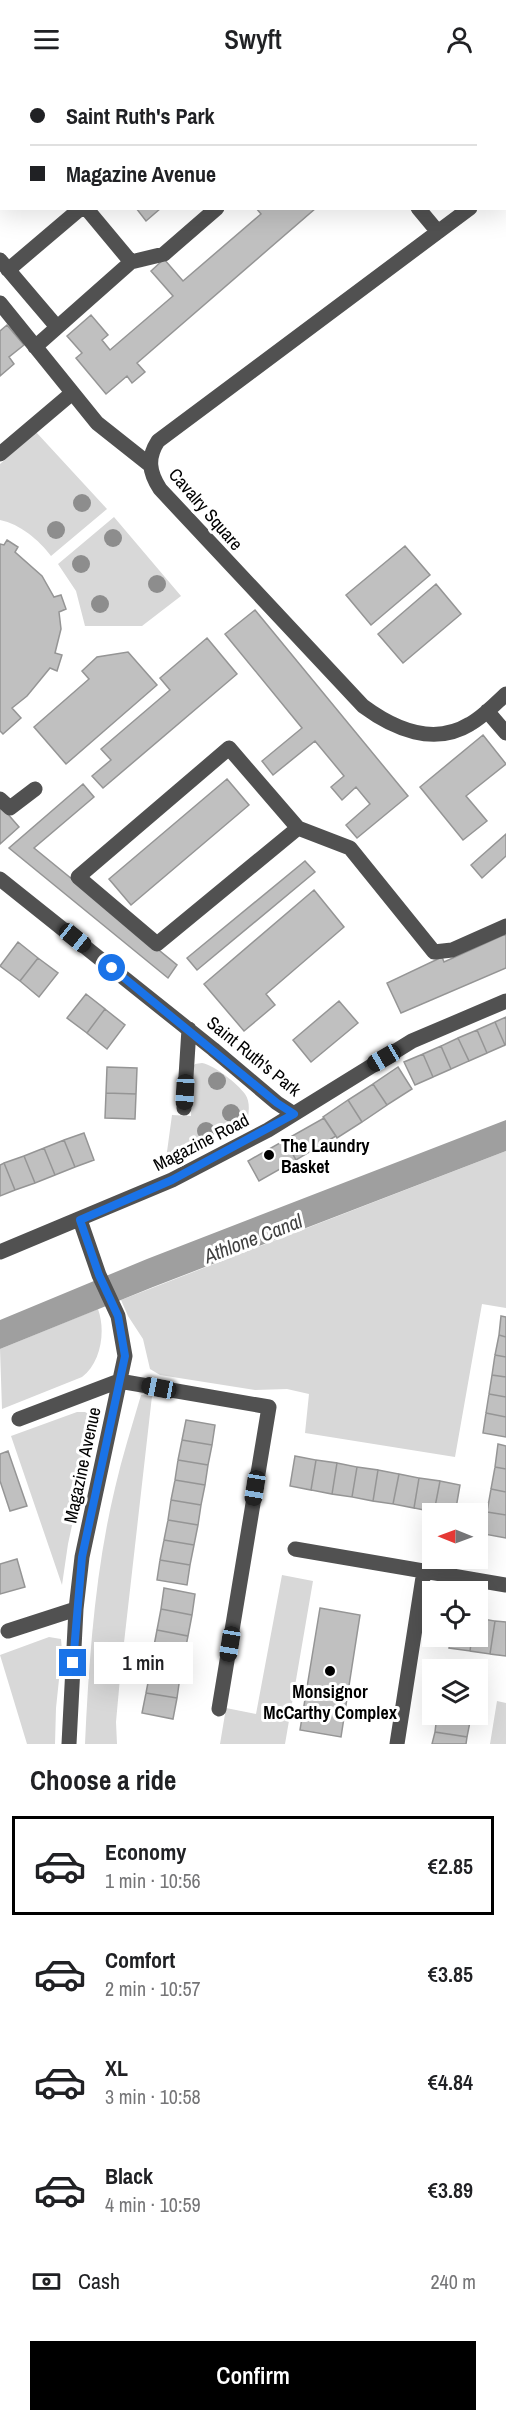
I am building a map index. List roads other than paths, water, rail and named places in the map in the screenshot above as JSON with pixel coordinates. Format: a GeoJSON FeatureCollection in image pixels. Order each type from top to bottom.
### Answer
{"type":"FeatureCollection","features":[{"type":"Feature","properties":{"kind":"street"},"geometry":{"type":"LineString","coordinates":[[57,327],[4,265],[78,210]]}},
{"type":"Feature","properties":{"kind":"street"},"geometry":{"type":"LineString","coordinates":[[88,210],[131,262]]}},
{"type":"Feature","properties":{"kind":"street"},"geometry":{"type":"LineString","coordinates":[[35,347],[131,262],[164,254],[215,210]]}},
{"type":"Feature","properties":{"kind":"street"},"geometry":{"type":"LineString","coordinates":[[420,210],[438,232]]}},
{"type":"Feature","properties":{"kind":"street","name":"Cavalry Square"},"geometry":{"type":"LineString","coordinates":[[467,210],[158,441],[151,452],[150,465],[152,477],[160,489],[363,706],[383,721],[418,733],[441,734],[459,730],[473,723],[506,694]]}},
{"type":"Feature","properties":{"kind":"street"},"geometry":{"type":"LineString","coordinates":[[0,303],[71,394],[97,423],[150,465]]}},
{"type":"Feature","properties":{"kind":"street"},"geometry":{"type":"LineString","coordinates":[[0,453],[71,394]]}},
{"type":"Feature","properties":{"kind":"street"},"geometry":{"type":"LineString","coordinates":[[487,711],[506,733]]}},
{"type":"Feature","properties":{"kind":"street"},"geometry":{"type":"LineString","coordinates":[[297,828],[157,944],[78,877],[229,748],[297,828],[350,848],[434,952],[452,950],[506,926]]}},
{"type":"Feature","properties":{"kind":"street"},"geometry":{"type":"LineString","coordinates":[[0,799],[10,808],[35,789]]}},
{"type":"Feature","properties":{"kind":"street","name":"Saint Ruth's Park"},"geometry":{"type":"LineString","coordinates":[[0,879],[189,1029],[277,1103],[294,1114]]}},
{"type":"Feature","properties":{"kind":"street","name":"Magazine Road"},"geometry":{"type":"LineString","coordinates":[[0,1252],[172,1180],[294,1114],[412,1041],[506,1001]]}},
{"type":"Feature","properties":{"kind":"street","name":"Saint Ruth's Park"},"geometry":{"type":"LineString","coordinates":[[184,1108],[189,1029]]}},
{"type":"Feature","properties":{"kind":"street","name":"Magazine Avenue"},"geometry":{"type":"LineString","coordinates":[[69,1744],[76,1609],[82,1557],[125,1356],[118,1316],[99,1275],[80,1220]]}},
{"type":"Feature","properties":{"kind":"street"},"geometry":{"type":"LineString","coordinates":[[19,1419],[120,1381],[269,1407],[219,1708]]}},
{"type":"Feature","properties":{"kind":"street"},"geometry":{"type":"LineString","coordinates":[[295,1550],[506,1584]]}},
{"type":"Feature","properties":{"kind":"street"},"geometry":{"type":"LineString","coordinates":[[397,1744],[424,1571]]}},
{"type":"Feature","properties":{"kind":"street"},"geometry":{"type":"LineString","coordinates":[[8,1631],[76,1609]]}},
{"type":"Feature","properties":{"kind":"water","name":"Athlone Canal"},"geometry":{"type":"Polygon","coordinates":[[[506,1120],[506,1151],[153,1287],[0,1349],[0,1320],[147,1259],[506,1120]]]}},
{"type":"Feature","properties":{"kind":"place","name":"The Laundry Basket"},"geometry":{"type":"Point","coordinates":[269,1155]}},
{"type":"Feature","properties":{"kind":"place","name":"Monsignor McCarthy Complex"},"geometry":{"type":"Point","coordinates":[330,1671]}}]}
